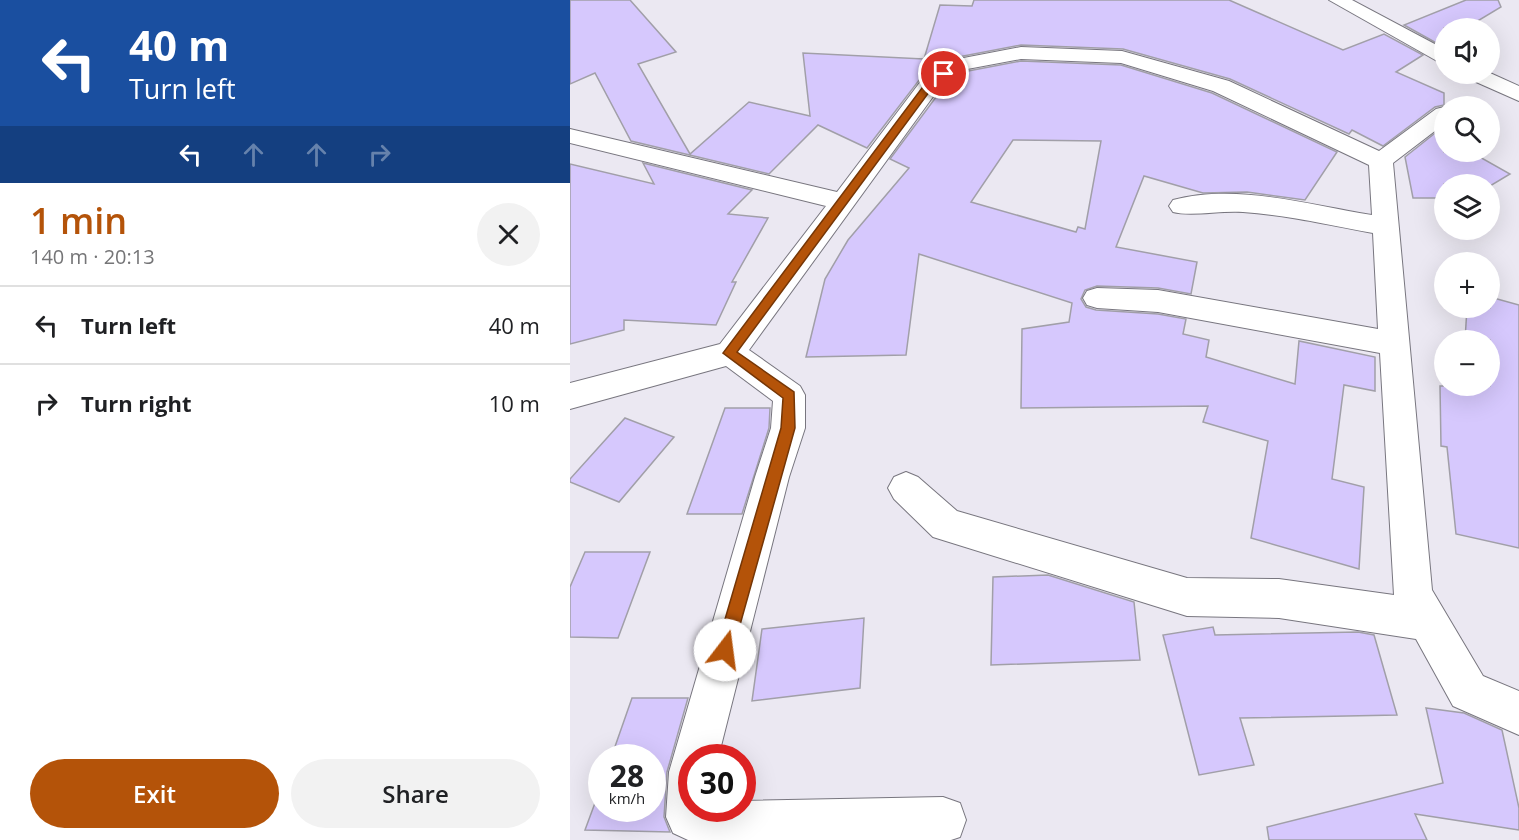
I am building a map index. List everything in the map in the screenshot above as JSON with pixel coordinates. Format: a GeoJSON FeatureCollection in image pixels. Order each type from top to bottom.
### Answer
{"type":"FeatureCollection","features":[{"type":"Feature","properties":{"kind":"street"},"geometry":{"type":"LineString","coordinates":[[1338,0],[1434,52]]}},
{"type":"Feature","properties":{"kind":"street"},"geometry":{"type":"LineString","coordinates":[[570,396],[730,353],[841,201],[932,82],[956,65],[1022,53],[1122,57],[1221,86],[1381,161]]}},
{"type":"Feature","properties":{"kind":"street"},"geometry":{"type":"LineString","coordinates":[[1381,161],[1466,95],[1519,94]]}},
{"type":"Feature","properties":{"kind":"street"},"geometry":{"type":"LineString","coordinates":[[570,136],[841,201]]}},
{"type":"Feature","properties":{"kind":"street"},"geometry":{"type":"LineString","coordinates":[[1381,161],[1413,595],[1468,692],[1519,713]]}},
{"type":"Feature","properties":{"kind":"street"},"geometry":{"type":"LineString","coordinates":[[1182,206],[1196,203],[1241,203],[1385,226]]}},
{"type":"Feature","properties":{"kind":"street"},"geometry":{"type":"LineString","coordinates":[[1097,298],[1158,301],[1395,344]]}},
{"type":"Feature","properties":{"kind":"street"},"geometry":{"type":"LineString","coordinates":[[700,744],[772,477],[788,428],[789,395],[730,353]]}},
{"type":"Feature","properties":{"kind":"street"},"geometry":{"type":"LineString","coordinates":[[906,488],[946,525],[1187,597],[1219,594],[1290,598],[1429,621]]}},
{"type":"Feature","properties":{"kind":"street"},"geometry":{"type":"LineString","coordinates":[[708,822],[718,825],[943,820]]}},
{"type":"Feature","properties":{"kind":"building"},"geometry":{"type":"Polygon","coordinates":[[[570,0],[630,0],[676,52],[638,64],[690,154],[749,102],[810,116],[803,53],[924,59],[940,5],[972,6],[974,0],[1229,0],[1343,50],[1384,34],[1423,55],[1396,72],[1444,93],[1444,96],[1434,96],[1434,108],[1383,146],[1352,130],[1349,134],[1230,79],[1123,49],[1021,45],[948,59],[923,75],[867,148],[818,125],[769,174],[631,141],[595,73],[570,84],[570,0]]]}},
{"type":"Feature","properties":{"kind":"building"},"geometry":{"type":"Polygon","coordinates":[[[1466,0],[1498,0],[1501,7],[1483,18],[1434,18],[1434,42],[1404,25],[1466,0]]]}},
{"type":"Feature","properties":{"kind":"building"},"geometry":{"type":"Polygon","coordinates":[[[1021,61],[1121,65],[1212,93],[1337,152],[1305,200],[1247,192],[1203,193],[1144,176],[1116,247],[1197,262],[1191,294],[1158,288],[1097,286],[1085,290],[1081,299],[1086,307],[1096,310],[1158,314],[1186,319],[1183,334],[1209,340],[1206,357],[1295,384],[1299,341],[1375,357],[1375,391],[1344,385],[1332,479],[1364,487],[1359,569],[1251,538],[1268,441],[1203,422],[1208,406],[1021,408],[1022,329],[1069,322],[1072,303],[919,254],[906,355],[806,357],[825,279],[848,240],[909,168],[890,159],[942,89],[963,72],[1021,61]],[[1013,140],[971,202],[1076,232],[1078,227],[1085,229],[1101,141],[1013,140]]]}},
{"type":"Feature","properties":{"kind":"building"},"geometry":{"type":"Polygon","coordinates":[[[1434,134],[1434,162],[1489,162],[1510,174],[1500,180],[1500,174],[1434,174],[1434,198],[1413,198],[1405,157],[1434,134]]]}},
{"type":"Feature","properties":{"kind":"building"},"geometry":{"type":"Polygon","coordinates":[[[643,163],[752,190],[728,214],[768,218],[732,282],[736,282],[716,325],[624,320],[624,330],[570,344],[570,164],[654,184],[643,163]]]}},
{"type":"Feature","properties":{"kind":"building"},"geometry":{"type":"Polygon","coordinates":[[[1500,300],[1519,305],[1519,548],[1456,534],[1447,447],[1441,446],[1440,396],[1500,396],[1500,330],[1466,330],[1466,318],[1500,318],[1500,300]]]}},
{"type":"Feature","properties":{"kind":"building"},"geometry":{"type":"Polygon","coordinates":[[[725,408],[770,408],[769,428],[742,514],[687,514],[725,408]]]}},
{"type":"Feature","properties":{"kind":"building"},"geometry":{"type":"Polygon","coordinates":[[[625,418],[674,437],[619,502],[570,482],[570,479],[625,418]]]}},
{"type":"Feature","properties":{"kind":"building"},"geometry":{"type":"Polygon","coordinates":[[[585,552],[650,552],[618,638],[570,637],[570,587],[585,552]]]}},
{"type":"Feature","properties":{"kind":"building"},"geometry":{"type":"Polygon","coordinates":[[[1048,575],[1134,602],[1140,660],[991,665],[993,577],[1048,575]]]}},
{"type":"Feature","properties":{"kind":"building"},"geometry":{"type":"Polygon","coordinates":[[[864,618],[860,688],[752,701],[762,629],[864,618]]]}},
{"type":"Feature","properties":{"kind":"building"},"geometry":{"type":"Polygon","coordinates":[[[1213,627],[1215,635],[1358,632],[1374,635],[1397,715],[1240,718],[1254,765],[1199,775],[1163,635],[1213,627]]]}},
{"type":"Feature","properties":{"kind":"building"},"geometry":{"type":"Polygon","coordinates":[[[632,698],[688,698],[667,772],[666,787],[666,744],[616,744],[632,698]]]}},
{"type":"Feature","properties":{"kind":"building"},"geometry":{"type":"Polygon","coordinates":[[[1426,708],[1464,713],[1502,730],[1519,808],[1519,830],[1415,814],[1427,840],[1269,840],[1267,827],[1443,783],[1426,708]]]}},
{"type":"Feature","properties":{"kind":"building"},"geometry":{"type":"Polygon","coordinates":[[[588,822],[666,822],[670,832],[585,830],[588,822]]]}},
{"type":"Feature","properties":{"kind":"route"},"geometry":{"type":"LineString","coordinates":[[725,650],[772,477],[788,428],[789,395],[730,353],[841,201],[932,82],[944,74]]}}]}
